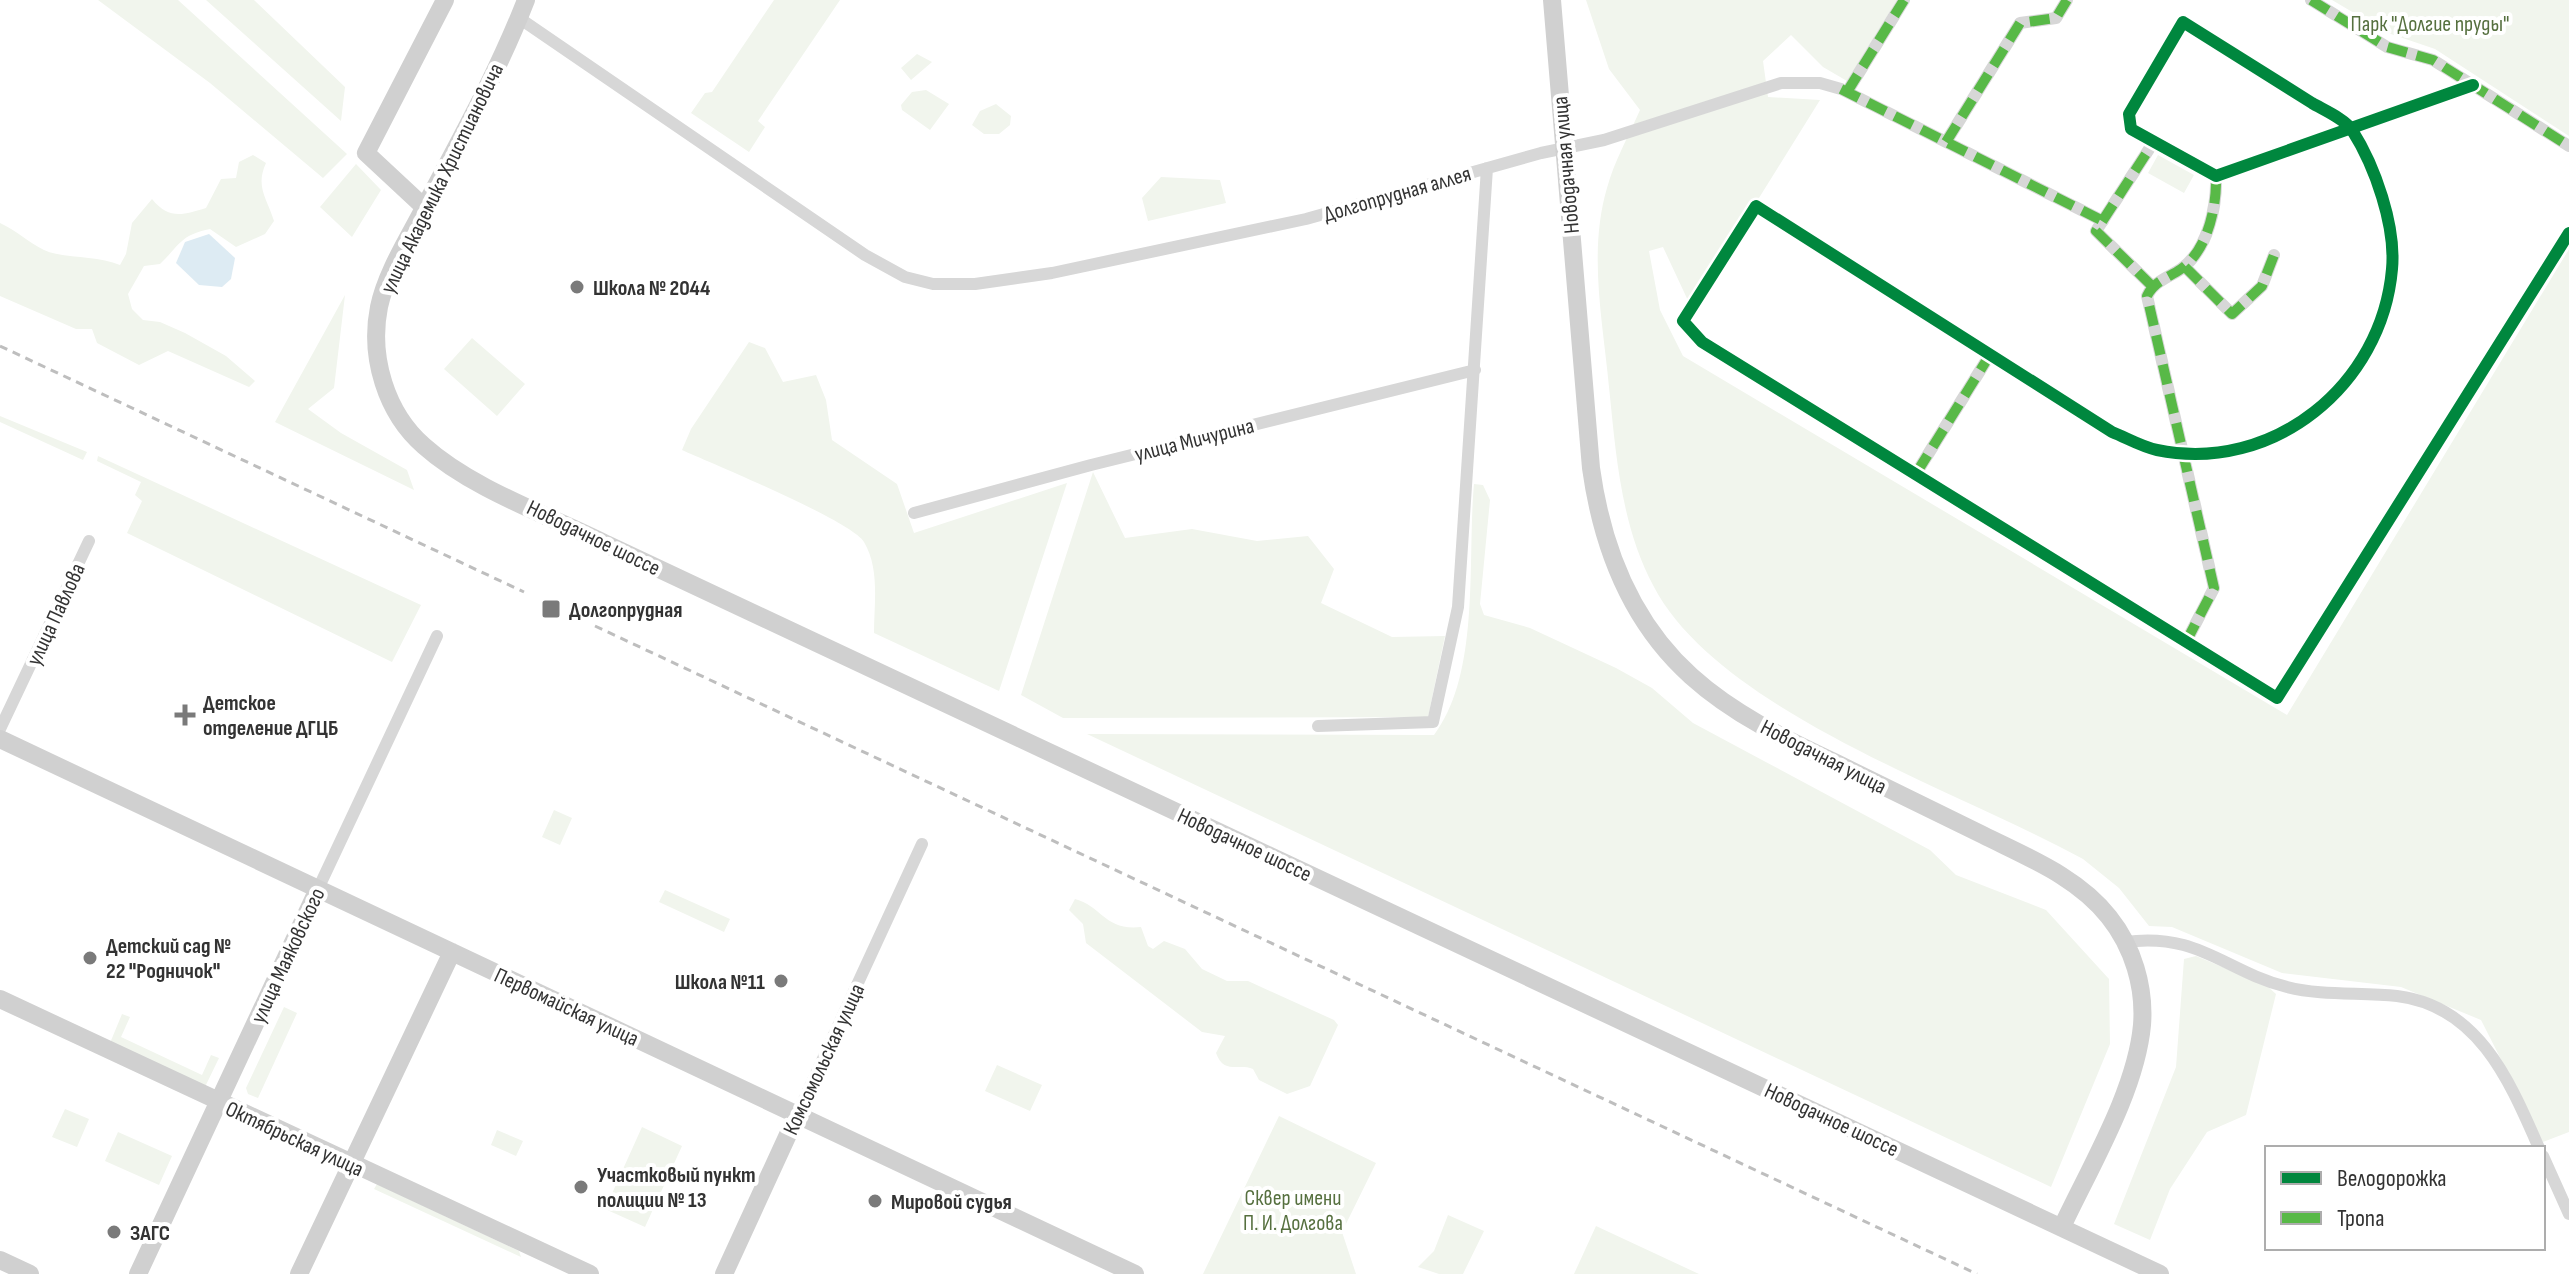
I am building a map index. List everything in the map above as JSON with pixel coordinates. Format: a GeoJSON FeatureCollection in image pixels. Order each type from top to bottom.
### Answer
{"type":"FeatureCollection","features":[{"type":"Feature","properties":{"kind":"street"},"geometry":{"type":"LineString","coordinates":[[424,207],[366,153],[445,0]]}},
{"type":"Feature","properties":{"kind":"street","name":"Новодачная улица"},"geometry":{"type":"LineString","coordinates":[[1552,0],[1594,492],[1612,560],[1647,626],[1691,677],[1734,709],[1786,739],[2046,867],[2091,897],[2125,942],[2141,993],[2142,1025],[2136,1060],[2062,1227]]}},
{"type":"Feature","properties":{"kind":"street"},"geometry":{"type":"LineString","coordinates":[[1844,90],[1904,0]]}},
{"type":"Feature","properties":{"kind":"street"},"geometry":{"type":"LineString","coordinates":[[1946,142],[2020,23],[2056,18],[2067,0]]}},
{"type":"Feature","properties":{"kind":"street"},"geometry":{"type":"LineString","coordinates":[[2311,0],[2387,47],[2433,60],[2569,146]]}},
{"type":"Feature","properties":{"kind":"street","name":"Долгопрудная аллея"},"geometry":{"type":"LineString","coordinates":[[522,9],[865,255],[920,282],[947,285],[1040,275],[1306,219],[1487,168],[1604,140],[1781,83],[1820,83],[1844,90],[2103,221]]}},
{"type":"Feature","properties":{"kind":"street","name":"улица Академика Христиановича"},"geometry":{"type":"LineString","coordinates":[[378,361],[376,323],[383,291],[522,9]]}},
{"type":"Feature","properties":{"kind":"street"},"geometry":{"type":"LineString","coordinates":[[2473,85],[2351,127],[2216,176],[2131,129],[2129,114],[2183,22],[2351,127],[2381,200],[2390,239],[2392,267],[2387,299],[2367,350],[2344,386],[2312,415],[2281,436],[2224,454],[2155,450],[2112,432],[1756,206],[1683,313],[1683,321],[1702,342],[1917,472],[2277,698],[2569,233]]}},
{"type":"Feature","properties":{"kind":"street"},"geometry":{"type":"LineString","coordinates":[[2152,286],[2096,231],[2153,143]]}},
{"type":"Feature","properties":{"kind":"street"},"geometry":{"type":"LineString","coordinates":[[1318,726],[1433,722],[1458,607],[1487,168]]}},
{"type":"Feature","properties":{"kind":"street"},"geometry":{"type":"LineString","coordinates":[[2186,642],[2214,588],[2186,454],[2147,296],[2152,286],[2185,267],[2203,242],[2216,200],[2216,176]]}},
{"type":"Feature","properties":{"kind":"street"},"geometry":{"type":"LineString","coordinates":[[2185,267],[2232,314],[2262,286],[2274,255]]}},
{"type":"Feature","properties":{"kind":"street"},"geometry":{"type":"LineString","coordinates":[[1917,472],[1991,353]]}},
{"type":"Feature","properties":{"kind":"street","name":"Новодачное шоссе"},"geometry":{"type":"LineString","coordinates":[[378,361],[391,400],[410,430],[437,457],[473,478],[2160,1274]]}},
{"type":"Feature","properties":{"kind":"street","name":"улица Мичурина"},"geometry":{"type":"LineString","coordinates":[[914,513],[1106,461],[1475,370]]}},
{"type":"Feature","properties":{"kind":"street","name":"улица Павлова"},"geometry":{"type":"LineString","coordinates":[[0,729],[89,541]]}},
{"type":"Feature","properties":{"kind":"street","name":"улица Маяковского"},"geometry":{"type":"LineString","coordinates":[[138,1274],[437,636]]}},
{"type":"Feature","properties":{"kind":"street","name":"Первомайская улица"},"geometry":{"type":"LineString","coordinates":[[0,739],[1135,1274]]}},
{"type":"Feature","properties":{"kind":"street","name":"Комсомольская улица"},"geometry":{"type":"LineString","coordinates":[[724,1274],[922,844]]}},
{"type":"Feature","properties":{"kind":"street"},"geometry":{"type":"LineString","coordinates":[[2125,942],[2173,940],[2284,986],[2398,996],[2435,1006],[2486,1046],[2513,1088],[2538,1146]]}},
{"type":"Feature","properties":{"kind":"street"},"geometry":{"type":"LineString","coordinates":[[299,1274],[452,952]]}},
{"type":"Feature","properties":{"kind":"street","name":"Октябрьская улица"},"geometry":{"type":"LineString","coordinates":[[0,999],[590,1274]]}},
{"type":"Feature","properties":{"kind":"street"},"geometry":{"type":"LineString","coordinates":[[2545,1160],[2569,1214]]}},
{"type":"Feature","properties":{"kind":"street"},"geometry":{"type":"LineString","coordinates":[[0,1260],[30,1274]]}},
{"type":"Feature","properties":{"kind":"green space"},"geometry":{"type":"Polygon","coordinates":[[[98,0],[178,0],[347,154],[323,178],[210,83],[98,0]]]}},
{"type":"Feature","properties":{"kind":"green space"},"geometry":{"type":"Polygon","coordinates":[[[206,0],[254,0],[345,87],[341,121],[206,0]]]}},
{"type":"Feature","properties":{"kind":"green space"},"geometry":{"type":"Polygon","coordinates":[[[774,0],[840,0],[758,121],[765,127],[749,152],[691,113],[705,93],[712,92],[774,0]]]}},
{"type":"Feature","properties":{"kind":"green space"},"geometry":{"type":"Polygon","coordinates":[[[1586,0],[1897,0],[1847,81],[1823,67],[1791,35],[1763,61],[1768,97],[1820,100],[1691,307],[1663,247],[1649,251],[1660,310],[1683,356],[2287,715],[2569,249],[2569,1132],[2543,1142],[2481,1020],[2401,987],[2282,973],[2172,927],[2149,926],[2119,888],[2083,859],[1847,744],[1786,710],[1732,673],[1686,632],[1654,587],[1643,564],[1622,490],[1601,312],[1598,237],[1610,178],[1640,110],[1609,69],[1586,0]]]}},
{"type":"Feature","properties":{"kind":"green space","name":"Парк \"Долгие пруды\""},"geometry":{"type":"Polygon","coordinates":[[[2332,0],[2569,0],[2569,136],[2435,49],[2388,33],[2332,0]]]}},
{"type":"Feature","properties":{"kind":"green space"},"geometry":{"type":"Polygon","coordinates":[[[917,54],[932,62],[911,80],[901,68],[917,54]]]}},
{"type":"Feature","properties":{"kind":"green space"},"geometry":{"type":"Polygon","coordinates":[[[926,90],[949,104],[930,130],[902,110],[901,105],[912,92],[926,90]]]}},
{"type":"Feature","properties":{"kind":"green space"},"geometry":{"type":"Polygon","coordinates":[[[996,104],[1011,116],[1010,125],[999,134],[984,134],[972,125],[980,111],[996,104]]]}},
{"type":"Feature","properties":{"kind":"green space"},"geometry":{"type":"Polygon","coordinates":[[[253,155],[266,163],[262,186],[274,221],[265,234],[236,247],[210,229],[192,234],[160,264],[144,266],[128,294],[132,309],[143,320],[160,322],[226,356],[255,381],[249,387],[168,351],[139,365],[97,343],[92,329],[76,329],[0,296],[0,223],[52,253],[120,265],[126,254],[132,223],[152,199],[170,213],[206,208],[221,179],[236,178],[239,162],[253,155]]]}},
{"type":"Feature","properties":{"kind":"green space"},"geometry":{"type":"Polygon","coordinates":[[[2158,155],[2194,175],[2184,193],[2148,173],[2158,155]]]}},
{"type":"Feature","properties":{"kind":"green space"},"geometry":{"type":"Polygon","coordinates":[[[356,164],[381,190],[352,237],[320,207],[356,164]]]}},
{"type":"Feature","properties":{"kind":"green space"},"geometry":{"type":"Polygon","coordinates":[[[1161,177],[1220,180],[1226,203],[1148,221],[1142,198],[1161,177]]]}},
{"type":"Feature","properties":{"kind":"green space"},"geometry":{"type":"Polygon","coordinates":[[[345,295],[334,388],[308,409],[341,433],[407,470],[414,490],[275,422],[345,295]]]}},
{"type":"Feature","properties":{"kind":"green space"},"geometry":{"type":"Polygon","coordinates":[[[472,338],[525,384],[497,416],[444,369],[472,338]]]}},
{"type":"Feature","properties":{"kind":"green space"},"geometry":{"type":"Polygon","coordinates":[[[749,342],[765,348],[783,382],[816,375],[826,400],[832,440],[897,484],[914,533],[1067,483],[999,691],[874,633],[872,564],[864,542],[854,533],[809,507],[682,450],[691,429],[749,342]]]}},
{"type":"Feature","properties":{"kind":"green space"},"geometry":{"type":"Polygon","coordinates":[[[0,416],[87,452],[83,460],[0,422],[0,416]]]}},
{"type":"Feature","properties":{"kind":"green space"},"geometry":{"type":"Polygon","coordinates":[[[98,456],[421,605],[392,662],[127,533],[142,501],[135,495],[141,482],[97,461],[98,456]]]}},
{"type":"Feature","properties":{"kind":"green space"},"geometry":{"type":"Polygon","coordinates":[[[1093,472],[1125,538],[1192,529],[1257,541],[1308,536],[1334,569],[1321,603],[1392,637],[1445,636],[1428,717],[1063,718],[1021,695],[1093,472]]]}},
{"type":"Feature","properties":{"kind":"green space"},"geometry":{"type":"Polygon","coordinates":[[[1474,484],[1483,485],[1490,500],[1480,604],[1484,615],[1530,628],[1616,668],[1652,688],[1693,723],[1930,850],[1956,875],[2046,910],[2109,979],[2110,1044],[2051,1187],[1087,734],[1434,735],[1449,709],[1465,648],[1474,484]]]}},
{"type":"Feature","properties":{"kind":"green space"},"geometry":{"type":"Polygon","coordinates":[[[554,810],[572,818],[560,845],[542,837],[554,810]]]}},
{"type":"Feature","properties":{"kind":"green space"},"geometry":{"type":"Polygon","coordinates":[[[665,890],[730,919],[724,932],[659,902],[665,890]]]}},
{"type":"Feature","properties":{"kind":"green space"},"geometry":{"type":"Polygon","coordinates":[[[1075,899],[1119,925],[1141,927],[1148,946],[1153,949],[1164,941],[1185,949],[1202,969],[1227,981],[1248,981],[1334,1020],[1338,1025],[1310,1086],[1287,1094],[1259,1080],[1253,1069],[1223,1064],[1216,1053],[1225,1036],[1202,1032],[1086,943],[1083,924],[1069,910],[1075,899]]]}},
{"type":"Feature","properties":{"kind":"green space"},"geometry":{"type":"Polygon","coordinates":[[[2196,956],[2266,985],[2276,994],[2246,1115],[2207,1132],[2170,1189],[2150,1240],[2114,1224],[2176,1067],[2184,959],[2196,956]]]}},
{"type":"Feature","properties":{"kind":"green space"},"geometry":{"type":"Polygon","coordinates":[[[284,1007],[297,1013],[258,1098],[248,1094],[246,1088],[284,1007]]]}},
{"type":"Feature","properties":{"kind":"green space"},"geometry":{"type":"Polygon","coordinates":[[[122,1014],[130,1017],[121,1037],[202,1075],[211,1055],[219,1058],[204,1089],[110,1043],[122,1014]]]}},
{"type":"Feature","properties":{"kind":"green space"},"geometry":{"type":"Polygon","coordinates":[[[997,1065],[1042,1085],[1030,1111],[985,1091],[997,1065]]]}},
{"type":"Feature","properties":{"kind":"green space"},"geometry":{"type":"Polygon","coordinates":[[[65,1109],[89,1119],[77,1147],[52,1137],[65,1109]]]}},
{"type":"Feature","properties":{"kind":"green space","name":"Сквер имени П. И. Долгова"},"geometry":{"type":"Polygon","coordinates":[[[1279,1116],[1376,1163],[1342,1232],[1356,1274],[1203,1274],[1279,1116]]]}},
{"type":"Feature","properties":{"kind":"green space"},"geometry":{"type":"Polygon","coordinates":[[[642,1127],[682,1146],[645,1227],[605,1209],[642,1127]]]}},
{"type":"Feature","properties":{"kind":"green space"},"geometry":{"type":"Polygon","coordinates":[[[497,1130],[523,1141],[516,1156],[491,1145],[497,1130]]]}},
{"type":"Feature","properties":{"kind":"green space"},"geometry":{"type":"Polygon","coordinates":[[[118,1132],[172,1156],[159,1185],[105,1161],[118,1132]]]}},
{"type":"Feature","properties":{"kind":"green space"},"geometry":{"type":"Polygon","coordinates":[[[377,1184],[519,1251],[521,1257],[374,1189],[377,1184]]]}},
{"type":"Feature","properties":{"kind":"green space"},"geometry":{"type":"Polygon","coordinates":[[[1448,1215],[1484,1231],[1463,1274],[1439,1274],[1418,1267],[1434,1251],[1448,1215]]]}},
{"type":"Feature","properties":{"kind":"green space"},"geometry":{"type":"Polygon","coordinates":[[[1596,1226],[1699,1274],[1574,1274],[1596,1226]]]}},
{"type":"Feature","properties":{"kind":"shaded area"},"geometry":{"type":"Polygon","coordinates":[[[209,234],[235,258],[231,279],[222,287],[199,285],[176,263],[185,242],[209,234]]]}},
{"type":"Feature","properties":{"kind":"railway"},"geometry":{"type":"LineString","coordinates":[[0,346],[524,592]]}},
{"type":"Feature","properties":{"kind":"railway"},"geometry":{"type":"LineString","coordinates":[[595,626],[1977,1274]]}},
{"type":"Feature","properties":{"kind":"marked path"},"geometry":{"type":"LineString","coordinates":[[1847,92],[1904,0]]}},
{"type":"Feature","properties":{"kind":"marked path"},"geometry":{"type":"LineString","coordinates":[[1946,142],[2020,23],[2056,18],[2067,0]]}},
{"type":"Feature","properties":{"kind":"marked path"},"geometry":{"type":"LineString","coordinates":[[2311,0],[2387,47],[2433,60],[2569,146]]}},
{"type":"Feature","properties":{"kind":"marked path"},"geometry":{"type":"LineString","coordinates":[[1841,89],[2103,221]]}},
{"type":"Feature","properties":{"kind":"marked path"},"geometry":{"type":"LineString","coordinates":[[2152,286],[2096,231],[2153,143]]}},
{"type":"Feature","properties":{"kind":"marked path"},"geometry":{"type":"LineString","coordinates":[[2186,642],[2214,588],[2147,296],[2153,287],[2181,269],[2198,251],[2209,227],[2215,201],[2216,176]]}},
{"type":"Feature","properties":{"kind":"marked path"},"geometry":{"type":"LineString","coordinates":[[2185,267],[2232,314],[2262,286],[2274,255]]}},
{"type":"Feature","properties":{"kind":"marked path"},"geometry":{"type":"LineString","coordinates":[[1917,472],[1991,353]]}},
{"type":"Feature","properties":{"kind":"cycle path"},"geometry":{"type":"LineString","coordinates":[[2473,85],[2216,176],[2131,129],[2129,114],[2183,22],[2349,126],[2352,130],[2360,145],[2376,178],[2391,234],[2392,269],[2384,311],[2367,350],[2344,384],[2314,412],[2280,434],[2241,448],[2200,454],[2157,450],[2112,432],[1756,206],[1683,321],[1702,342],[2277,698],[2569,233]]}},
{"type":"Feature","properties":{"kind":"place","name":"Школа № 2044"},"geometry":{"type":"Point","coordinates":[577,287]}},
{"type":"Feature","properties":{"kind":"place","name":"Долгопрудная"},"geometry":{"type":"Point","coordinates":[551,609]}},
{"type":"Feature","properties":{"kind":"place","name":"Детское отделение ДГЦБ"},"geometry":{"type":"Point","coordinates":[185,715]}},
{"type":"Feature","properties":{"kind":"place","name":"Детский сад № 22 \"Родничок\""},"geometry":{"type":"Point","coordinates":[90,958]}},
{"type":"Feature","properties":{"kind":"place","name":"Школа №11"},"geometry":{"type":"Point","coordinates":[781,981]}},
{"type":"Feature","properties":{"kind":"place","name":"Участковый пункт полиции № 13"},"geometry":{"type":"Point","coordinates":[581,1187]}},
{"type":"Feature","properties":{"kind":"place","name":"Мировой судья"},"geometry":{"type":"Point","coordinates":[875,1201]}},
{"type":"Feature","properties":{"kind":"place","name":"ЗАГС"},"geometry":{"type":"Point","coordinates":[114,1232]}}]}
